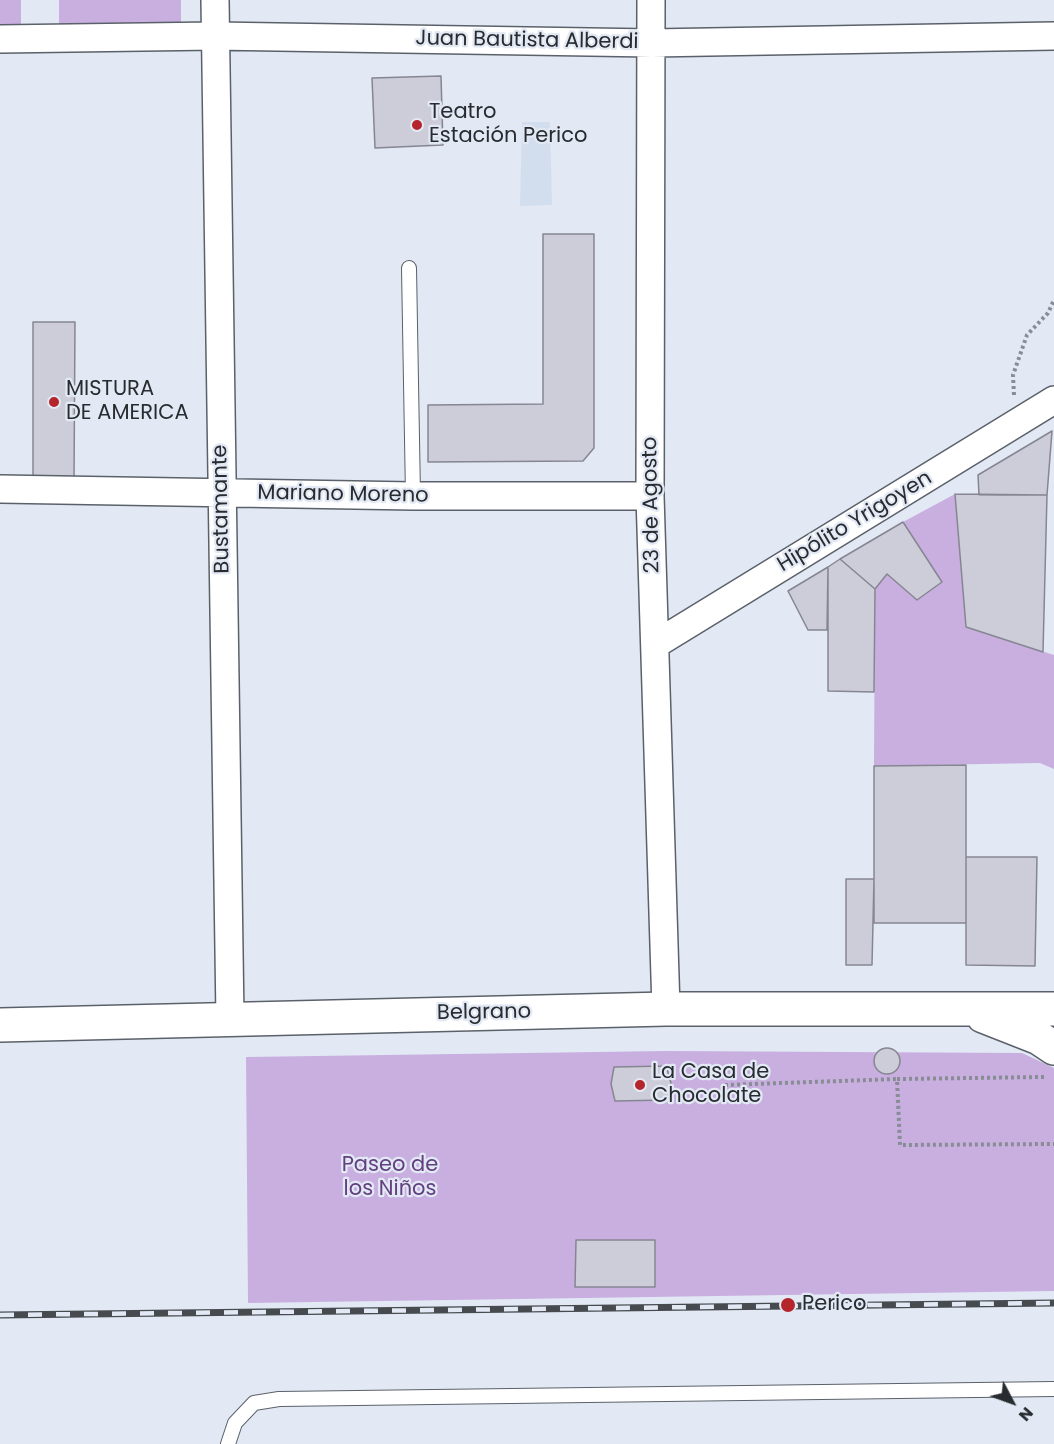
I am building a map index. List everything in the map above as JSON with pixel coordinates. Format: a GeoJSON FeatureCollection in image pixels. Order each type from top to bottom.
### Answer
{"type":"FeatureCollection","features":[{"type":"Feature","properties":{"kind":"main road","name":"Belgrano"},"geometry":{"type":"LineString","coordinates":[[0,1025],[666,1009],[1054,1009]]}},
{"type":"Feature","properties":{"kind":"main road","name":"Belgrano"},"geometry":{"type":"LineString","coordinates":[[968,1010],[1039,1038],[1054,1048]]}},
{"type":"Feature","properties":{"kind":"street","name":"Bustamante"},"geometry":{"type":"LineString","coordinates":[[215,0],[230,1018]]}},
{"type":"Feature","properties":{"kind":"street","name":"23 de Agosto"},"geometry":{"type":"LineString","coordinates":[[651,0],[650,496],[666,1009]]}},
{"type":"Feature","properties":{"kind":"street","name":"Juan Bautista Alberdi"},"geometry":{"type":"LineString","coordinates":[[0,39],[215,36],[651,43],[1054,36]]}},
{"type":"Feature","properties":{"kind":"street","name":"Hipólito Yrigoyen"},"geometry":{"type":"LineString","coordinates":[[656,644],[1054,400]]}},
{"type":"Feature","properties":{"kind":"street","name":"Mariano Moreno"},"geometry":{"type":"LineString","coordinates":[[0,489],[222,494],[650,496]]}},
{"type":"Feature","properties":{"kind":"lane"},"geometry":{"type":"LineString","coordinates":[[410,268],[413,496]]}},
{"type":"Feature","properties":{"kind":"lane"},"geometry":{"type":"LineString","coordinates":[[228,1444],[234,1423],[254,1403],[279,1399],[1054,1389]]}},
{"type":"Feature","properties":{"kind":"path"},"geometry":{"type":"LineString","coordinates":[[1014,396],[1013,375],[1027,335],[1048,314],[1054,300]]}},
{"type":"Feature","properties":{"kind":"path"},"geometry":{"type":"LineString","coordinates":[[725,1085],[897,1079],[1054,1077]]}},
{"type":"Feature","properties":{"kind":"path"},"geometry":{"type":"LineString","coordinates":[[897,1079],[900,1145],[1054,1144]]}},
{"type":"Feature","properties":{"kind":"shaded area"},"geometry":{"type":"Polygon","coordinates":[[[522,122],[550,122],[552,205],[520,206],[522,122]]]}},
{"type":"Feature","properties":{"kind":"green space"},"geometry":{"type":"Polygon","coordinates":[[[0,0],[21,0],[21,25],[0,25],[0,0]]]}},
{"type":"Feature","properties":{"kind":"green space"},"geometry":{"type":"Polygon","coordinates":[[[59,0],[181,0],[181,22],[177,26],[59,27],[59,0]]]}},
{"type":"Feature","properties":{"kind":"green space"},"geometry":{"type":"Polygon","coordinates":[[[955,494],[966,627],[1054,655],[1054,769],[1040,763],[874,766],[875,589],[887,574],[917,600],[942,582],[903,522],[955,494]]]}},
{"type":"Feature","properties":{"kind":"green space","name":"Paseo de los Niños"},"geometry":{"type":"Polygon","coordinates":[[[666,1051],[1022,1053],[1054,1068],[1054,1291],[248,1303],[246,1057],[666,1051]]]}},
{"type":"Feature","properties":{"kind":"building"},"geometry":{"type":"Polygon","coordinates":[[[441,76],[443,145],[375,148],[372,78],[441,76]]]}},
{"type":"Feature","properties":{"kind":"building"},"geometry":{"type":"Polygon","coordinates":[[[543,234],[594,234],[594,448],[583,461],[428,462],[428,405],[543,404],[543,234]]]}},
{"type":"Feature","properties":{"kind":"building","name":"MISTURA DE AMERICA"},"geometry":{"type":"Polygon","coordinates":[[[33,322],[75,322],[74,482],[33,482],[33,322]]]}},
{"type":"Feature","properties":{"kind":"building"},"geometry":{"type":"Polygon","coordinates":[[[1052,431],[1047,495],[979,495],[978,475],[1052,431]]]}},
{"type":"Feature","properties":{"kind":"building"},"geometry":{"type":"Polygon","coordinates":[[[955,494],[1047,495],[1043,652],[966,627],[955,494]]]}},
{"type":"Feature","properties":{"kind":"building"},"geometry":{"type":"Polygon","coordinates":[[[903,522],[942,582],[917,600],[887,574],[875,589],[840,559],[903,522]]]}},
{"type":"Feature","properties":{"kind":"building"},"geometry":{"type":"Polygon","coordinates":[[[840,559],[875,589],[874,692],[828,691],[828,567],[840,559]]]}},
{"type":"Feature","properties":{"kind":"building"},"geometry":{"type":"Polygon","coordinates":[[[828,567],[827,630],[808,630],[788,591],[828,567]]]}},
{"type":"Feature","properties":{"kind":"building"},"geometry":{"type":"Polygon","coordinates":[[[966,765],[966,923],[874,923],[874,766],[966,765]]]}},
{"type":"Feature","properties":{"kind":"building"},"geometry":{"type":"Polygon","coordinates":[[[966,857],[1037,857],[1035,966],[966,965],[966,857]]]}},
{"type":"Feature","properties":{"kind":"building"},"geometry":{"type":"Polygon","coordinates":[[[846,879],[874,879],[872,965],[846,965],[846,879]]]}},
{"type":"Feature","properties":{"kind":"building"},"geometry":{"type":"Polygon","coordinates":[[[887,1048],[896,1052],[900,1061],[896,1070],[887,1074],[878,1070],[874,1061],[878,1052],[887,1048]]]}},
{"type":"Feature","properties":{"kind":"building"},"geometry":{"type":"Polygon","coordinates":[[[666,1066],[671,1083],[667,1100],[615,1101],[611,1084],[614,1067],[666,1066]]]}},
{"type":"Feature","properties":{"kind":"building"},"geometry":{"type":"Polygon","coordinates":[[[576,1240],[655,1240],[655,1287],[575,1287],[576,1240]]]}},
{"type":"Feature","properties":{"kind":"railway"},"geometry":{"type":"LineString","coordinates":[[0,1315],[1054,1303]]}},
{"type":"Feature","properties":{"kind":"place","name":"Teatro Estación Perico"},"geometry":{"type":"Point","coordinates":[417,125]}},
{"type":"Feature","properties":{"kind":"place","name":"MISTURA DE AMERICA"},"geometry":{"type":"Point","coordinates":[54,402]}},
{"type":"Feature","properties":{"kind":"place","name":"La Casa de Chocolate"},"geometry":{"type":"Point","coordinates":[640,1085]}},
{"type":"Feature","properties":{"kind":"place","name":"Perico"},"geometry":{"type":"Point","coordinates":[788,1305]}}]}
